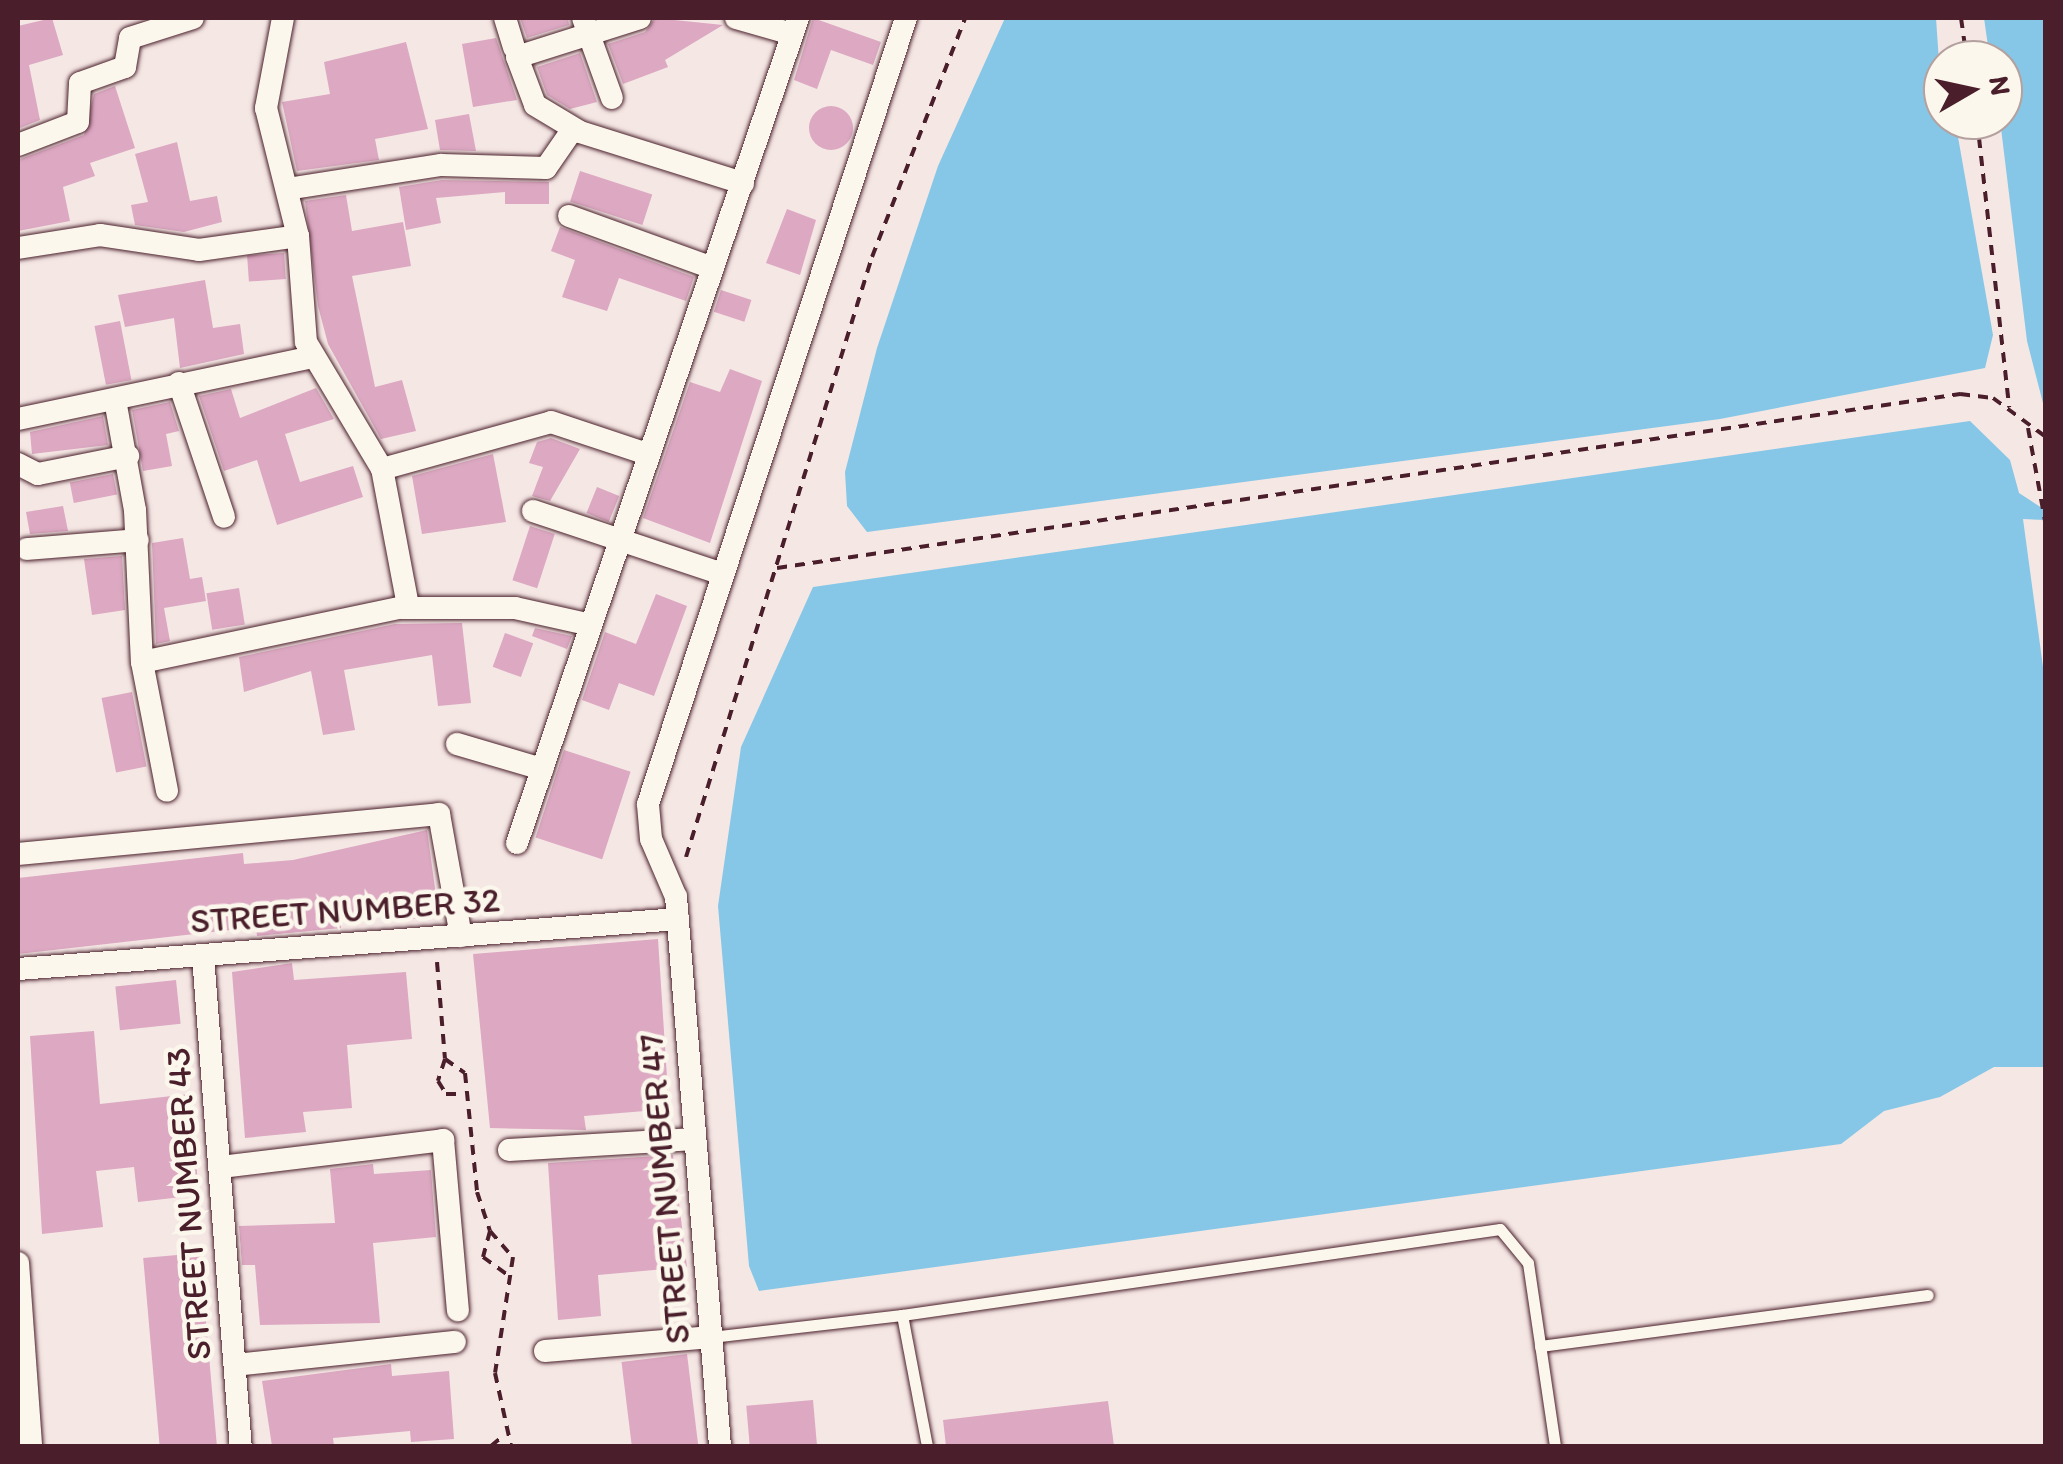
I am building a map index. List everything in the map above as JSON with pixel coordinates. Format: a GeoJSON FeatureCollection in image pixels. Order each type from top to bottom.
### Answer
{"type":"FeatureCollection","features":[{"type":"Feature","properties":{"kind":"street"},"geometry":{"type":"LineString","coordinates":[[18,145],[78,122],[80,83],[126,67],[128,42],[122,18]]}},
{"type":"Feature","properties":{"kind":"street"},"geometry":{"type":"LineString","coordinates":[[128,42],[194,18]]}},
{"type":"Feature","properties":{"kind":"street"},"geometry":{"type":"LineString","coordinates":[[284,18],[266,108],[298,236],[312,356],[382,469],[410,595],[402,608]]}},
{"type":"Feature","properties":{"kind":"street"},"geometry":{"type":"LineString","coordinates":[[505,18],[514,48]]}},
{"type":"Feature","properties":{"kind":"street"},"geometry":{"type":"LineString","coordinates":[[640,18],[586,26],[517,57],[538,110],[574,129],[743,183]]}},
{"type":"Feature","properties":{"kind":"street"},"geometry":{"type":"LineString","coordinates":[[517,843],[795,26],[736,18]]}},
{"type":"Feature","properties":{"kind":"street","name":"STREET NUMBER 47"},"geometry":{"type":"LineString","coordinates":[[720,1446],[677,913],[651,839],[648,804],[906,18]]}},
{"type":"Feature","properties":{"kind":"street"},"geometry":{"type":"LineString","coordinates":[[586,26],[612,98]]}},
{"type":"Feature","properties":{"kind":"street"},"geometry":{"type":"LineString","coordinates":[[287,189],[434,166],[546,168],[574,129]]}},
{"type":"Feature","properties":{"kind":"street"},"geometry":{"type":"LineString","coordinates":[[568,216],[713,268]]}},
{"type":"Feature","properties":{"kind":"street"},"geometry":{"type":"LineString","coordinates":[[18,248],[100,235],[198,250],[298,236]]}},
{"type":"Feature","properties":{"kind":"street"},"geometry":{"type":"LineString","coordinates":[[18,419],[312,356]]}},
{"type":"Feature","properties":{"kind":"street"},"geometry":{"type":"LineString","coordinates":[[179,383],[224,517]]}},
{"type":"Feature","properties":{"kind":"street"},"geometry":{"type":"LineString","coordinates":[[116,400],[128,456],[138,540],[142,662],[167,791]]}},
{"type":"Feature","properties":{"kind":"street"},"geometry":{"type":"LineString","coordinates":[[382,469],[551,422],[647,454]]}},
{"type":"Feature","properties":{"kind":"street"},"geometry":{"type":"LineString","coordinates":[[18,464],[38,474],[128,456]]}},
{"type":"Feature","properties":{"kind":"street"},"geometry":{"type":"LineString","coordinates":[[533,511],[722,574]]}},
{"type":"Feature","properties":{"kind":"street"},"geometry":{"type":"LineString","coordinates":[[26,548],[138,540]]}},
{"type":"Feature","properties":{"kind":"street"},"geometry":{"type":"LineString","coordinates":[[142,662],[402,608],[515,608],[590,626]]}},
{"type":"Feature","properties":{"kind":"street"},"geometry":{"type":"LineString","coordinates":[[457,744],[542,769]]}},
{"type":"Feature","properties":{"kind":"street"},"geometry":{"type":"LineString","coordinates":[[18,854],[439,814],[461,936]]}},
{"type":"Feature","properties":{"kind":"street","name":"STREET NUMBER 32"},"geometry":{"type":"LineString","coordinates":[[18,969],[461,936],[677,913]]}},
{"type":"Feature","properties":{"kind":"street","name":"STREET NUMBER 43"},"geometry":{"type":"LineString","coordinates":[[203,956],[241,1446]]}},
{"type":"Feature","properties":{"kind":"street"},"geometry":{"type":"LineString","coordinates":[[510,1150],[696,1139]]}},
{"type":"Feature","properties":{"kind":"street"},"geometry":{"type":"LineString","coordinates":[[220,1166],[444,1140],[458,1310]]}},
{"type":"Feature","properties":{"kind":"street"},"geometry":{"type":"LineString","coordinates":[[18,1263],[30,1446]]}},
{"type":"Feature","properties":{"kind":"street"},"geometry":{"type":"LineString","coordinates":[[545,1351],[710,1337]]}},
{"type":"Feature","properties":{"kind":"street"},"geometry":{"type":"LineString","coordinates":[[235,1365],[455,1342]]}},
{"type":"Feature","properties":{"kind":"lane"},"geometry":{"type":"LineString","coordinates":[[710,1337],[902,1315],[1484,1226],[1518,1241],[1540,1346],[1554,1446]]}},
{"type":"Feature","properties":{"kind":"lane"},"geometry":{"type":"LineString","coordinates":[[1540,1346],[1928,1294]]}},
{"type":"Feature","properties":{"kind":"lane"},"geometry":{"type":"LineString","coordinates":[[902,1315],[927,1446]]}},
{"type":"Feature","properties":{"kind":"path"},"geometry":{"type":"LineString","coordinates":[[677,913],[872,257],[965,18]]}},
{"type":"Feature","properties":{"kind":"path"},"geometry":{"type":"LineString","coordinates":[[1978,140],[2010,407]]}},
{"type":"Feature","properties":{"kind":"path"},"geometry":{"type":"LineString","coordinates":[[778,568],[1960,394],[2010,407],[2028,426],[2046,437]]}},
{"type":"Feature","properties":{"kind":"path"},"geometry":{"type":"LineString","coordinates":[[2028,426],[2046,526]]}},
{"type":"Feature","properties":{"kind":"path"},"geometry":{"type":"LineString","coordinates":[[437,938],[445,1060],[438,1082],[446,1094],[461,1094]]}},
{"type":"Feature","properties":{"kind":"path"},"geometry":{"type":"LineString","coordinates":[[445,1060],[465,1072],[461,1094],[490,1231],[483,1258],[506,1274]]}},
{"type":"Feature","properties":{"kind":"path"},"geometry":{"type":"LineString","coordinates":[[490,1231],[510,1244],[495,1373],[503,1436],[511,1446]]}},
{"type":"Feature","properties":{"kind":"path"},"geometry":{"type":"LineString","coordinates":[[491,1446],[503,1436]]}},
{"type":"Feature","properties":{"kind":"water"},"geometry":{"type":"Polygon","coordinates":[[[1005,18],[1936,18],[1938,40],[1923,40],[1923,140],[1959,140],[1993,335],[1985,368],[1720,419],[867,532],[847,506],[845,472],[877,348],[938,166],[1005,18]]]}},
{"type":"Feature","properties":{"kind":"water"},"geometry":{"type":"Polygon","coordinates":[[[1984,18],[2045,18],[2045,411],[2027,341],[2002,140],[2023,140],[2023,40],[1987,40],[1984,18]]]}},
{"type":"Feature","properties":{"kind":"water"},"geometry":{"type":"Polygon","coordinates":[[[1970,421],[2010,460],[2019,493],[2045,510],[2045,520],[2023,519],[2046,689],[2045,1067],[1994,1067],[1940,1097],[1884,1111],[1841,1144],[759,1291],[749,1266],[718,906],[741,747],[813,587],[1970,421]]]}},
{"type":"Feature","properties":{"kind":"building"},"geometry":{"type":"Polygon","coordinates":[[[52,18],[63,55],[29,65],[40,120],[20,128],[18,26],[52,18]]]}},
{"type":"Feature","properties":{"kind":"building"},"geometry":{"type":"Polygon","coordinates":[[[520,18],[568,18],[569,25],[527,38],[520,18]]]}},
{"type":"Feature","properties":{"kind":"building"},"geometry":{"type":"Polygon","coordinates":[[[655,18],[723,25],[665,60],[668,67],[623,84],[608,44],[645,32],[655,18]]]}},
{"type":"Feature","properties":{"kind":"building"},"geometry":{"type":"Polygon","coordinates":[[[813,18],[881,42],[873,65],[831,50],[817,89],[794,80],[813,18]]]}},
{"type":"Feature","properties":{"kind":"building"},"geometry":{"type":"Polygon","coordinates":[[[496,38],[517,100],[473,107],[462,44],[496,38]]]}},
{"type":"Feature","properties":{"kind":"building"},"geometry":{"type":"Polygon","coordinates":[[[406,42],[428,129],[375,139],[379,160],[297,171],[282,102],[330,94],[324,62],[406,42]]]}},
{"type":"Feature","properties":{"kind":"building"},"geometry":{"type":"Polygon","coordinates":[[[580,53],[597,102],[570,109],[547,95],[537,67],[580,53]]]}},
{"type":"Feature","properties":{"kind":"building"},"geometry":{"type":"Polygon","coordinates":[[[115,86],[135,148],[90,163],[95,176],[63,187],[70,221],[18,231],[18,160],[84,135],[94,94],[115,86]]]}},
{"type":"Feature","properties":{"kind":"building"},"geometry":{"type":"Polygon","coordinates":[[[831,106],[846,113],[853,128],[846,143],[831,150],[816,143],[809,128],[816,113],[831,106]]]}},
{"type":"Feature","properties":{"kind":"building"},"geometry":{"type":"Polygon","coordinates":[[[469,114],[476,151],[440,150],[435,120],[469,114]]]}},
{"type":"Feature","properties":{"kind":"building"},"geometry":{"type":"Polygon","coordinates":[[[177,142],[190,201],[217,196],[222,222],[184,232],[135,225],[131,205],[148,202],[135,154],[177,142]]]}},
{"type":"Feature","properties":{"kind":"building"},"geometry":{"type":"Polygon","coordinates":[[[580,171],[652,194],[642,225],[570,201],[580,171]]]}},
{"type":"Feature","properties":{"kind":"building"},"geometry":{"type":"Polygon","coordinates":[[[442,180],[549,182],[549,204],[505,204],[505,192],[436,198],[441,223],[406,230],[399,187],[442,180]]]}},
{"type":"Feature","properties":{"kind":"building"},"geometry":{"type":"Polygon","coordinates":[[[346,195],[352,231],[403,222],[411,266],[352,276],[375,387],[402,380],[416,431],[381,439],[328,344],[318,306],[305,201],[346,195]]]}},
{"type":"Feature","properties":{"kind":"building"},"geometry":{"type":"Polygon","coordinates":[[[787,209],[816,220],[800,275],[766,263],[787,209]]]}},
{"type":"Feature","properties":{"kind":"building"},"geometry":{"type":"Polygon","coordinates":[[[560,227],[694,277],[686,301],[619,278],[607,311],[562,297],[575,260],[551,251],[560,227]]]}},
{"type":"Feature","properties":{"kind":"building"},"geometry":{"type":"Polygon","coordinates":[[[284,253],[286,279],[249,282],[247,256],[284,253]]]}},
{"type":"Feature","properties":{"kind":"building"},"geometry":{"type":"Polygon","coordinates":[[[205,280],[213,328],[240,324],[244,354],[180,368],[174,318],[125,327],[118,295],[205,280]]]}},
{"type":"Feature","properties":{"kind":"building"},"geometry":{"type":"Polygon","coordinates":[[[721,290],[751,300],[744,322],[714,312],[721,290]]]}},
{"type":"Feature","properties":{"kind":"building"},"geometry":{"type":"Polygon","coordinates":[[[120,321],[131,380],[106,385],[94,326],[120,321]]]}},
{"type":"Feature","properties":{"kind":"building"},"geometry":{"type":"Polygon","coordinates":[[[730,369],[762,381],[710,543],[643,518],[690,382],[720,392],[730,369]]]}},
{"type":"Feature","properties":{"kind":"building"},"geometry":{"type":"Polygon","coordinates":[[[316,388],[334,419],[285,434],[300,482],[353,466],[363,497],[277,525],[257,460],[224,471],[199,396],[231,389],[240,418],[316,388]]]}},
{"type":"Feature","properties":{"kind":"building"},"geometry":{"type":"Polygon","coordinates":[[[170,402],[179,431],[166,434],[172,466],[143,471],[132,410],[170,402]]]}},
{"type":"Feature","properties":{"kind":"building"},"geometry":{"type":"Polygon","coordinates":[[[103,416],[108,445],[32,454],[30,432],[103,416]]]}},
{"type":"Feature","properties":{"kind":"building"},"geometry":{"type":"Polygon","coordinates":[[[551,438],[580,449],[550,501],[532,496],[543,467],[529,463],[537,442],[551,438]]]}},
{"type":"Feature","properties":{"kind":"building"},"geometry":{"type":"Polygon","coordinates":[[[493,454],[506,522],[422,534],[412,476],[493,454]]]}},
{"type":"Feature","properties":{"kind":"building"},"geometry":{"type":"Polygon","coordinates":[[[113,474],[117,495],[74,503],[70,482],[113,474]]]}},
{"type":"Feature","properties":{"kind":"building"},"geometry":{"type":"Polygon","coordinates":[[[597,487],[619,496],[609,522],[587,513],[597,487]]]}},
{"type":"Feature","properties":{"kind":"building"},"geometry":{"type":"Polygon","coordinates":[[[63,506],[68,531],[30,534],[26,512],[63,506]]]}},
{"type":"Feature","properties":{"kind":"building"},"geometry":{"type":"Polygon","coordinates":[[[530,526],[555,534],[537,588],[512,580],[530,526]]]}},
{"type":"Feature","properties":{"kind":"building"},"geometry":{"type":"Polygon","coordinates":[[[183,538],[190,579],[202,577],[206,601],[164,608],[170,641],[156,644],[152,543],[183,538]]]}},
{"type":"Feature","properties":{"kind":"building"},"geometry":{"type":"Polygon","coordinates":[[[122,556],[125,610],[92,615],[84,559],[122,556]]]}},
{"type":"Feature","properties":{"kind":"building"},"geometry":{"type":"Polygon","coordinates":[[[239,588],[245,625],[212,630],[206,593],[239,588]]]}},
{"type":"Feature","properties":{"kind":"building"},"geometry":{"type":"Polygon","coordinates":[[[656,594],[687,606],[654,696],[619,683],[609,710],[582,700],[605,632],[636,644],[656,594]]]}},
{"type":"Feature","properties":{"kind":"building"},"geometry":{"type":"Polygon","coordinates":[[[462,623],[471,703],[438,706],[432,655],[344,670],[355,730],[323,735],[311,671],[244,692],[239,657],[395,624],[462,623]]]}},
{"type":"Feature","properties":{"kind":"building"},"geometry":{"type":"Polygon","coordinates":[[[535,628],[572,636],[567,649],[532,636],[535,628]]]}},
{"type":"Feature","properties":{"kind":"building"},"geometry":{"type":"Polygon","coordinates":[[[505,633],[533,643],[521,677],[493,667],[505,633]]]}},
{"type":"Feature","properties":{"kind":"building"},"geometry":{"type":"Polygon","coordinates":[[[132,692],[147,767],[116,773],[102,698],[132,692]]]}},
{"type":"Feature","properties":{"kind":"building"},"geometry":{"type":"Polygon","coordinates":[[[564,750],[631,772],[602,859],[536,837],[564,750]]]}},
{"type":"Feature","properties":{"kind":"building"},"geometry":{"type":"Polygon","coordinates":[[[427,830],[439,917],[398,920],[397,912],[340,918],[341,928],[257,936],[256,927],[18,954],[18,878],[243,853],[244,864],[293,860],[427,830]]]}},
{"type":"Feature","properties":{"kind":"building"},"geometry":{"type":"Polygon","coordinates":[[[658,939],[669,1109],[584,1116],[586,1130],[490,1128],[473,954],[658,939]]]}},
{"type":"Feature","properties":{"kind":"building"},"geometry":{"type":"Polygon","coordinates":[[[292,963],[294,980],[406,972],[412,1039],[347,1045],[352,1108],[303,1112],[306,1132],[245,1138],[232,972],[292,963]]]}},
{"type":"Feature","properties":{"kind":"building"},"geometry":{"type":"Polygon","coordinates":[[[176,980],[181,1024],[120,1030],[115,986],[176,980]]]}},
{"type":"Feature","properties":{"kind":"building"},"geometry":{"type":"Polygon","coordinates":[[[94,1031],[100,1104],[190,1094],[199,1195],[138,1202],[134,1167],[96,1171],[103,1227],[42,1234],[30,1036],[94,1031]]]}},
{"type":"Feature","properties":{"kind":"building"},"geometry":{"type":"Polygon","coordinates":[[[673,1155],[687,1267],[598,1275],[601,1316],[558,1320],[548,1163],[673,1155]]]}},
{"type":"Feature","properties":{"kind":"building"},"geometry":{"type":"Polygon","coordinates":[[[373,1164],[374,1174],[431,1170],[436,1237],[373,1243],[380,1323],[260,1325],[255,1265],[242,1265],[239,1226],[335,1223],[330,1169],[373,1164]]]}},
{"type":"Feature","properties":{"kind":"building"},"geometry":{"type":"Polygon","coordinates":[[[200,1253],[217,1446],[160,1446],[143,1258],[200,1253]]]}},
{"type":"Feature","properties":{"kind":"building"},"geometry":{"type":"Polygon","coordinates":[[[687,1354],[698,1446],[632,1446],[621,1362],[687,1354]]]}},
{"type":"Feature","properties":{"kind":"building"},"geometry":{"type":"Polygon","coordinates":[[[391,1364],[392,1376],[449,1371],[454,1439],[411,1442],[410,1431],[333,1438],[334,1446],[272,1446],[262,1381],[391,1364]]]}},
{"type":"Feature","properties":{"kind":"building"},"geometry":{"type":"Polygon","coordinates":[[[813,1400],[817,1446],[750,1446],[746,1406],[813,1400]]]}},
{"type":"Feature","properties":{"kind":"building"},"geometry":{"type":"Polygon","coordinates":[[[1108,1401],[1114,1446],[946,1446],[943,1420],[1108,1401]]]}}]}
